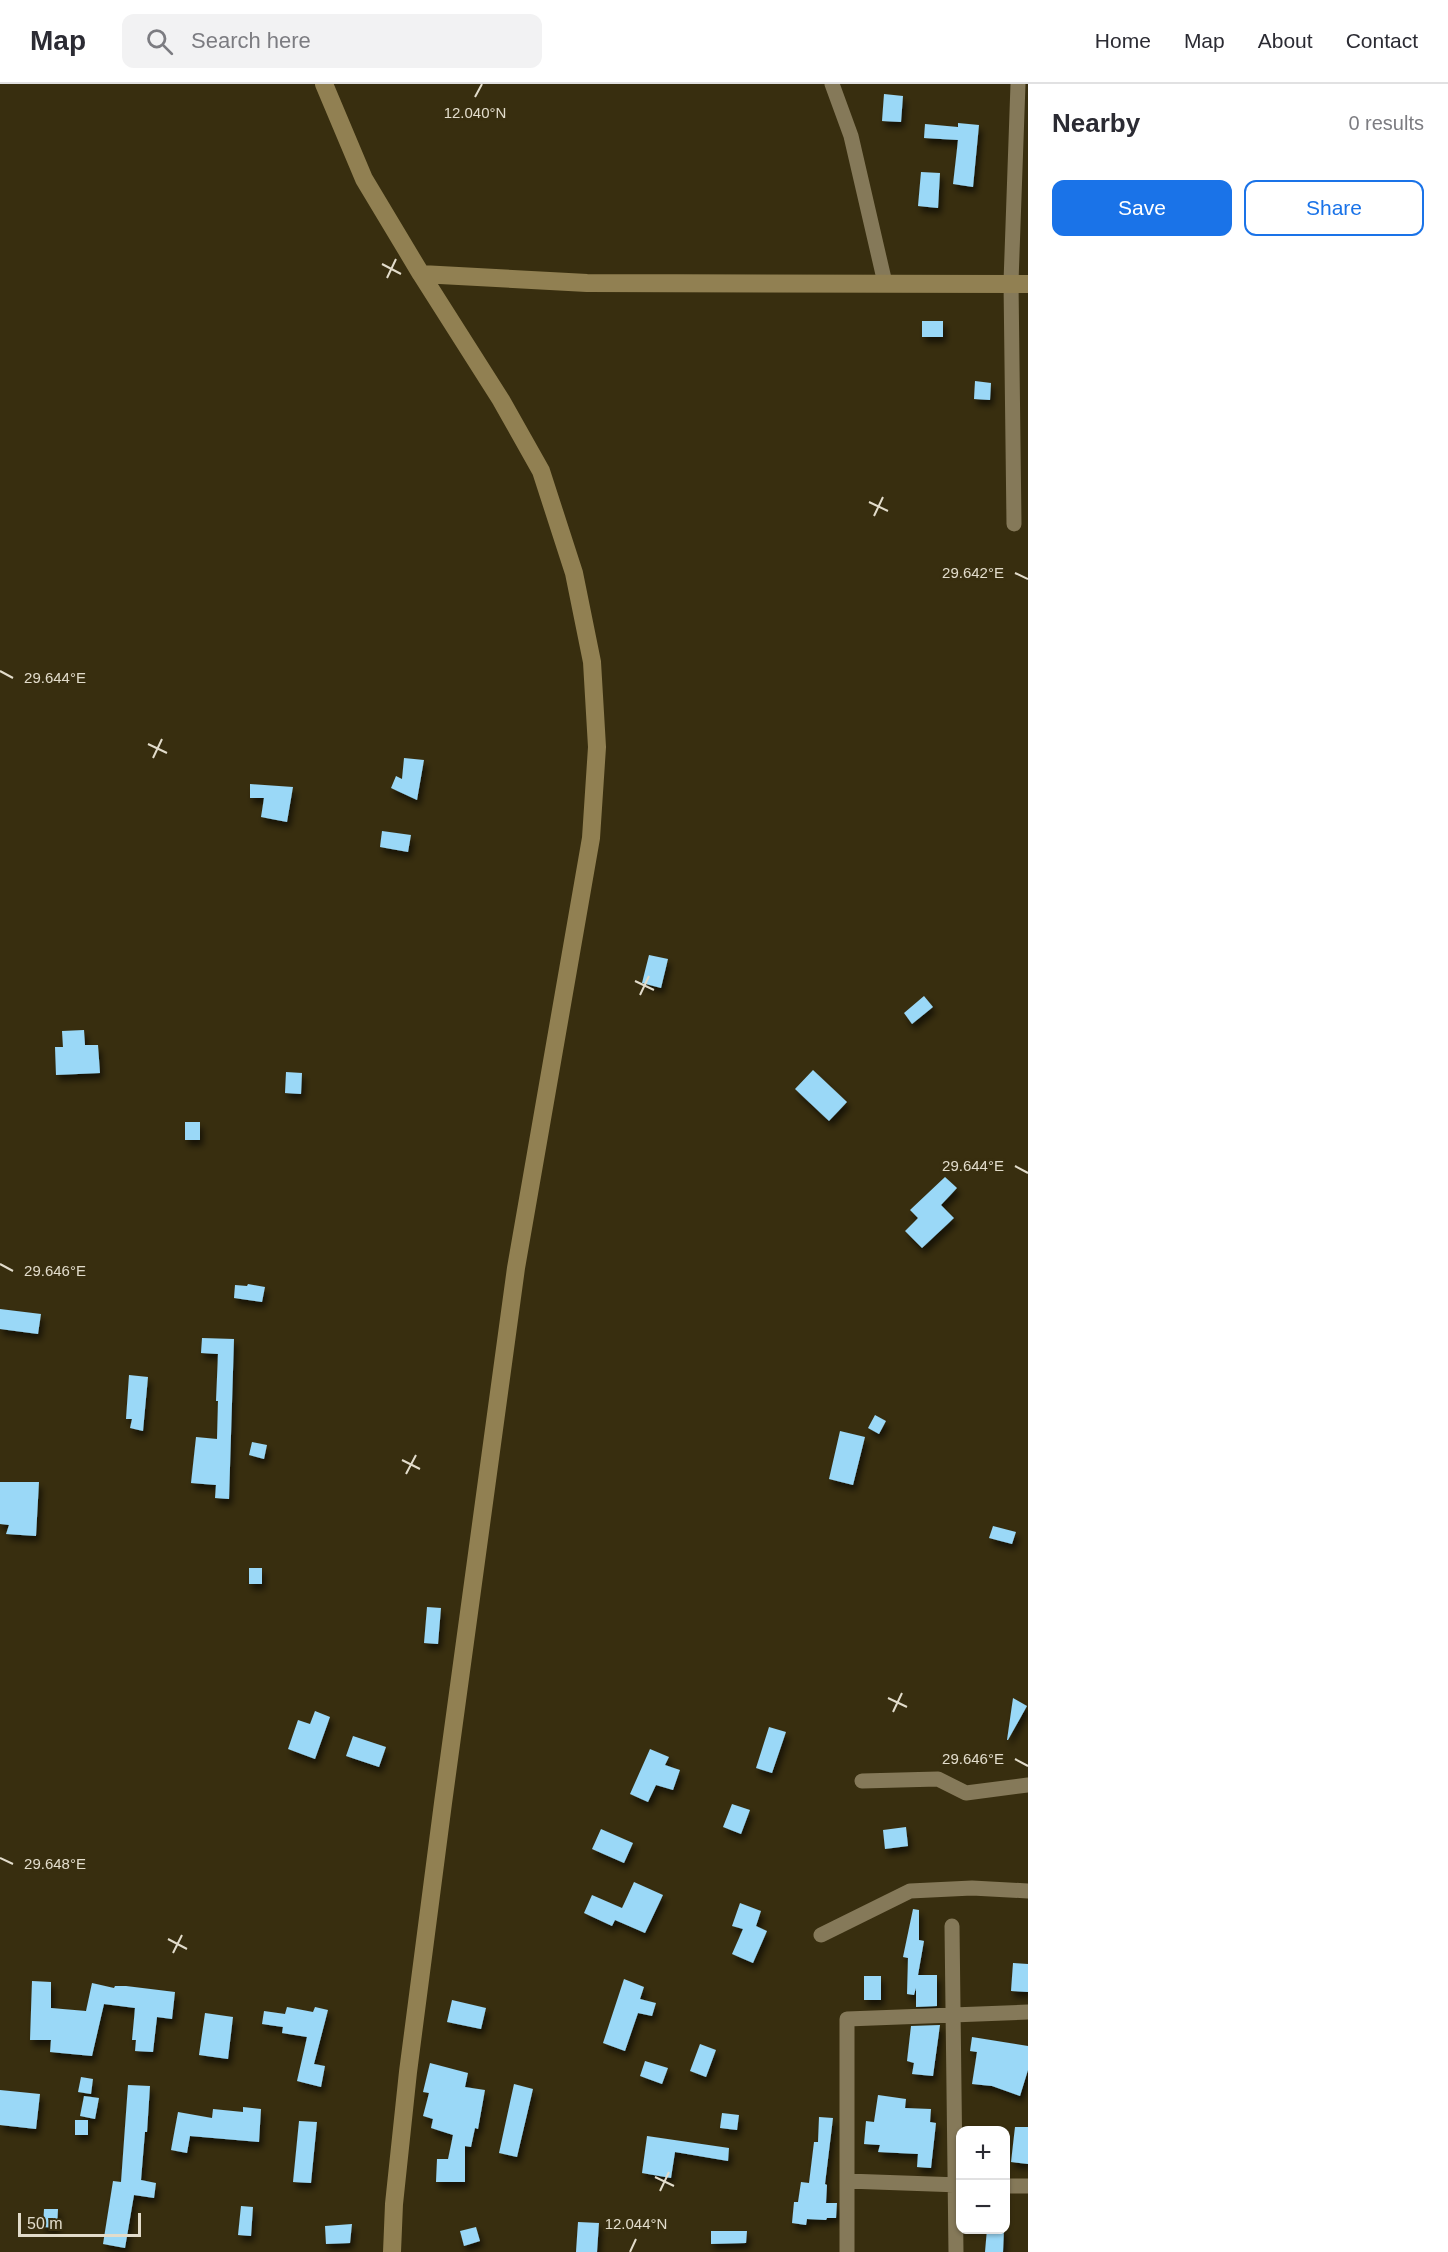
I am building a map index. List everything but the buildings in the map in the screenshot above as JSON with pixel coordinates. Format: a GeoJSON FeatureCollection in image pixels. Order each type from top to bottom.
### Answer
{"type":"FeatureCollection","features":[{"type":"Feature","properties":{"kind":"main road"},"geometry":{"type":"LineString","coordinates":[[324,84],[364,179],[501,400],[541,471],[574,573],[592,662],[597,747],[591,838],[516,1268],[444,1791],[408,2072],[394,2204],[392,2252]]}},
{"type":"Feature","properties":{"kind":"main road"},"geometry":{"type":"LineString","coordinates":[[421,274],[588,283],[1020,283]]}},
{"type":"Feature","properties":{"kind":"street"},"geometry":{"type":"LineString","coordinates":[[832,84],[851,136],[885,283]]}},
{"type":"Feature","properties":{"kind":"street"},"geometry":{"type":"LineString","coordinates":[[1014,524],[1020,283],[1018,84]]}},
{"type":"Feature","properties":{"kind":"street"},"geometry":{"type":"LineString","coordinates":[[862,1781],[938,1779],[966,1793],[1028,1785]]}},
{"type":"Feature","properties":{"kind":"street"},"geometry":{"type":"LineString","coordinates":[[821,1935],[910,1891],[972,1888],[1028,1891]]}},
{"type":"Feature","properties":{"kind":"street"},"geometry":{"type":"LineString","coordinates":[[952,1926],[958,2180]]}},
{"type":"Feature","properties":{"kind":"street"},"geometry":{"type":"LineString","coordinates":[[847,2252],[847,2019],[1028,2012]]}},
{"type":"Feature","properties":{"kind":"street"},"geometry":{"type":"LineString","coordinates":[[847,2181],[956,2185]]}},
{"type":"Feature","properties":{"kind":"street"},"geometry":{"type":"LineString","coordinates":[[1010,2186],[1028,2186]]}},
{"type":"Feature","properties":{"kind":"street"},"geometry":{"type":"LineString","coordinates":[[956,2252],[957,2234]]}}]}
